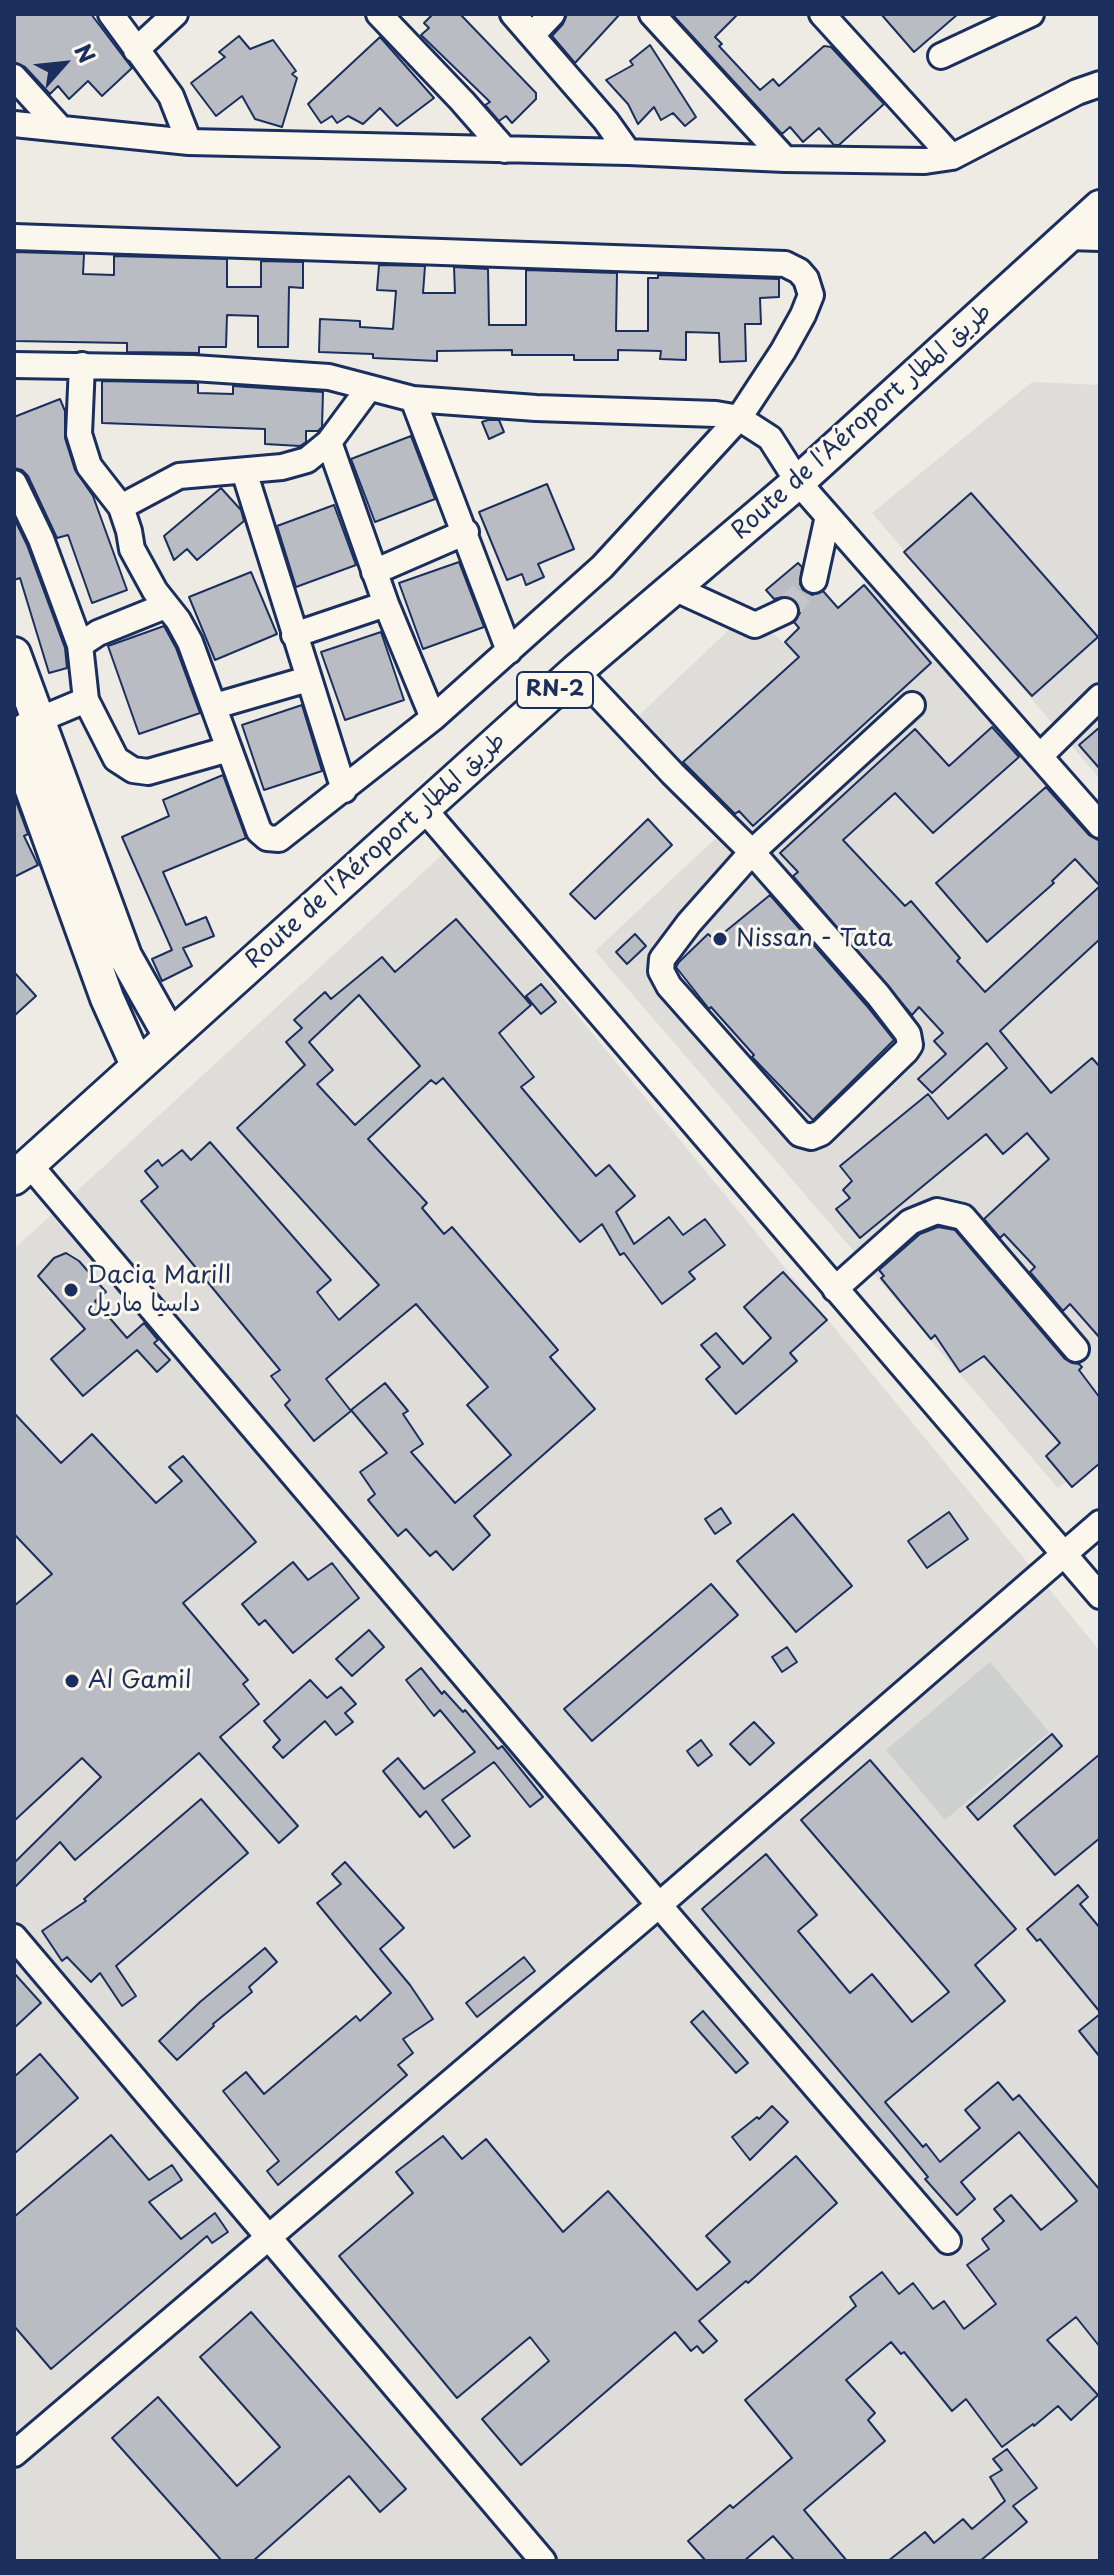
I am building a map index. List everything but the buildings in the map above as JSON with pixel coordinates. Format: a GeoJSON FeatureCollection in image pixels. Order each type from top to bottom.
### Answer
{"type":"FeatureCollection","features":[{"type":"Feature","properties":{"kind":"main road","name":"Route de l'Aéroport طريق المطار"},"geometry":{"type":"LineString","coordinates":[[22,1171],[576,671],[798,482],[1100,207]]}},
{"type":"Feature","properties":{"kind":"main road"},"geometry":{"type":"LineString","coordinates":[[14,654],[22,730],[107,998],[137,1065]]}},
{"type":"Feature","properties":{"kind":"main road"},"geometry":{"type":"LineString","coordinates":[[22,730],[125,956],[170,1036]]}},
{"type":"Feature","properties":{"kind":"street"},"geometry":{"type":"LineString","coordinates":[[111,14],[171,96],[189,142]]}},
{"type":"Feature","properties":{"kind":"street"},"geometry":{"type":"LineString","coordinates":[[136,50],[175,14]]}},
{"type":"Feature","properties":{"kind":"street"},"geometry":{"type":"LineString","coordinates":[[379,14],[505,150]]}},
{"type":"Feature","properties":{"kind":"street"},"geometry":{"type":"LineString","coordinates":[[513,14],[606,121],[628,152]]}},
{"type":"Feature","properties":{"kind":"street"},"geometry":{"type":"LineString","coordinates":[[532,35],[552,14]]}},
{"type":"Feature","properties":{"kind":"street"},"geometry":{"type":"LineString","coordinates":[[652,14],[785,159]]}},
{"type":"Feature","properties":{"kind":"street"},"geometry":{"type":"LineString","coordinates":[[822,14],[952,157]]}},
{"type":"Feature","properties":{"kind":"street"},"geometry":{"type":"LineString","coordinates":[[941,56],[1031,14]]}},
{"type":"Feature","properties":{"kind":"street"},"geometry":{"type":"LineString","coordinates":[[14,77],[61,129]]}},
{"type":"Feature","properties":{"kind":"street"},"geometry":{"type":"LineString","coordinates":[[14,124],[189,142],[925,161],[952,157],[1077,92],[1100,84]]}},
{"type":"Feature","properties":{"kind":"street"},"geometry":{"type":"LineString","coordinates":[[14,237],[785,264],[799,271],[806,279],[811,295],[783,351],[739,418],[602,567],[433,718],[279,839],[267,838],[259,831],[190,642],[132,549],[121,507],[89,466],[79,434],[82,365]]}},
{"type":"Feature","properties":{"kind":"street"},"geometry":{"type":"LineString","coordinates":[[1068,237],[1100,238]]}},
{"type":"Feature","properties":{"kind":"street"},"geometry":{"type":"LineString","coordinates":[[14,365],[193,368],[329,377],[413,399],[536,408],[716,414],[739,418],[770,438],[798,482],[1100,825]]}},
{"type":"Feature","properties":{"kind":"street"},"geometry":{"type":"LineString","coordinates":[[121,507],[179,476],[282,467],[307,460],[329,442],[369,388]]}},
{"type":"Feature","properties":{"kind":"street"},"geometry":{"type":"LineString","coordinates":[[413,399],[509,651]]}},
{"type":"Feature","properties":{"kind":"street"},"geometry":{"type":"LineString","coordinates":[[329,442],[386,604],[433,718]]}},
{"type":"Feature","properties":{"kind":"street"},"geometry":{"type":"LineString","coordinates":[[244,471],[344,790]]}},
{"type":"Feature","properties":{"kind":"street"},"geometry":{"type":"LineString","coordinates":[[14,483],[41,539],[80,645],[86,700],[116,759],[133,770],[148,772],[229,749]]}},
{"type":"Feature","properties":{"kind":"street"},"geometry":{"type":"LineString","coordinates":[[814,580],[828,516]]}},
{"type":"Feature","properties":{"kind":"street"},"geometry":{"type":"LineString","coordinates":[[374,572],[466,532]]}},
{"type":"Feature","properties":{"kind":"street"},"geometry":{"type":"LineString","coordinates":[[674,588],[755,625],[785,611]]}},
{"type":"Feature","properties":{"kind":"street"},"geometry":{"type":"LineString","coordinates":[[294,635],[386,604]]}},
{"type":"Feature","properties":{"kind":"street"},"geometry":{"type":"LineString","coordinates":[[80,645],[98,633],[165,606]]}},
{"type":"Feature","properties":{"kind":"street"},"geometry":{"type":"LineString","coordinates":[[576,671],[663,764],[752,852],[878,995],[908,1034],[910,1045],[906,1051],[821,1133],[811,1137],[800,1134],[669,986],[661,971],[662,959],[689,923],[752,852],[912,705]]}},
{"type":"Feature","properties":{"kind":"street"},"geometry":{"type":"LineString","coordinates":[[215,706],[308,679]]}},
{"type":"Feature","properties":{"kind":"street"},"geometry":{"type":"LineString","coordinates":[[1040,756],[1100,697]]}},
{"type":"Feature","properties":{"kind":"street"},"geometry":{"type":"LineString","coordinates":[[22,730],[86,700]]}},
{"type":"Feature","properties":{"kind":"street"},"geometry":{"type":"LineString","coordinates":[[423,808],[1100,1596]]}},
{"type":"Feature","properties":{"kind":"street"},"geometry":{"type":"LineString","coordinates":[[22,1171],[948,2241]]}},
{"type":"Feature","properties":{"kind":"street"},"geometry":{"type":"LineString","coordinates":[[835,1289],[910,1222],[937,1211],[963,1217],[1076,1349]]}},
{"type":"Feature","properties":{"kind":"street"},"geometry":{"type":"LineString","coordinates":[[14,2454],[659,1905],[1100,1523]]}},
{"type":"Feature","properties":{"kind":"street"},"geometry":{"type":"LineString","coordinates":[[14,1937],[543,2561]]}},
{"type":"Feature","properties":{"kind":"shaded area"},"geometry":{"type":"Polygon","coordinates":[[[1032,382],[1100,385],[1100,779],[872,513],[1032,382]]]}},
{"type":"Feature","properties":{"kind":"shaded area"},"geometry":{"type":"Polygon","coordinates":[[[865,582],[1100,838],[1100,1457],[1058,1488],[595,951],[733,822],[634,720],[734,625],[774,634],[792,651],[865,582]]]}},
{"type":"Feature","properties":{"kind":"shaded area"},"geometry":{"type":"Polygon","coordinates":[[[444,853],[1100,1651],[1100,2561],[14,2561],[14,1249],[444,853]]]}},
{"type":"Feature","properties":{"kind":"shaded area"},"geometry":{"type":"Polygon","coordinates":[[[990,1662],[1049,1732],[945,1820],[886,1750],[990,1662]]]}},
{"type":"Feature","properties":{"kind":"tunnel"},"geometry":{"type":"LineString","coordinates":[[785,611],[814,580]]}},
{"type":"Feature","properties":{"kind":"place","name":"Nissan - Tata"},"geometry":{"type":"Point","coordinates":[720,939]}},
{"type":"Feature","properties":{"kind":"place","name":"Dacia Marill داسيا ماريل"},"geometry":{"type":"Point","coordinates":[71,1290]}},
{"type":"Feature","properties":{"kind":"place","name":"Al Gamil"},"geometry":{"type":"Point","coordinates":[72,1681]}}]}
